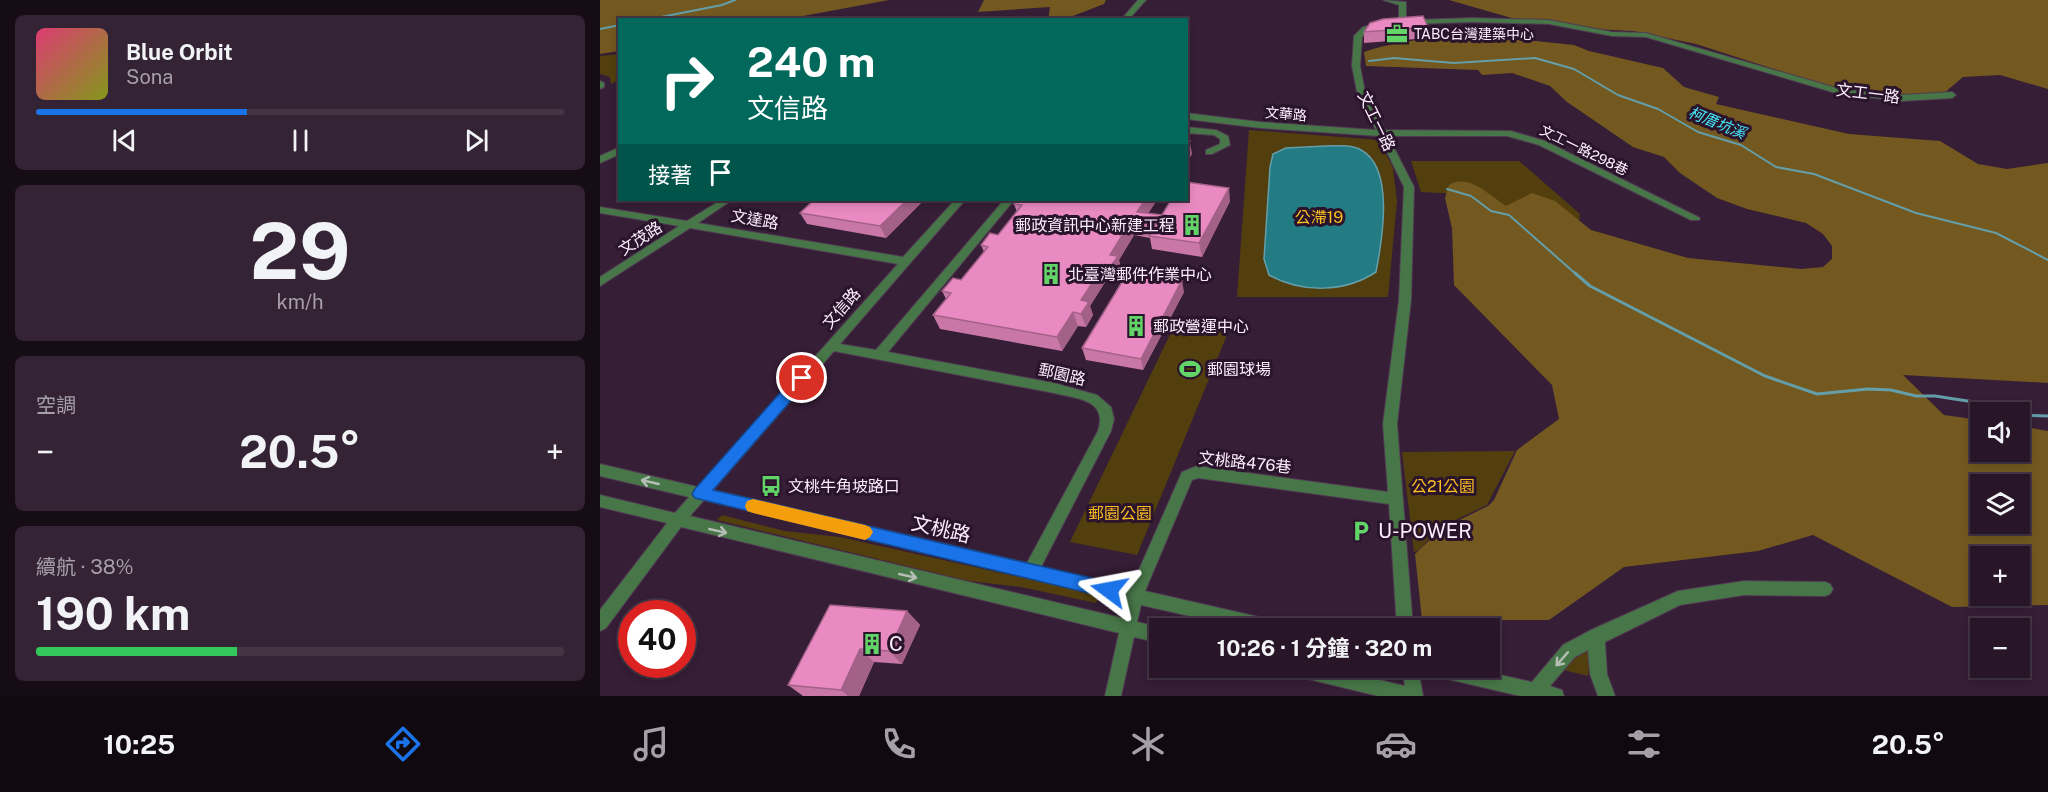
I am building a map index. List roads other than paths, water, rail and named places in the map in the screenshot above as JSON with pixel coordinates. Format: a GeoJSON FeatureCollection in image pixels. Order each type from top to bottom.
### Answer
{"type":"FeatureCollection","features":[{"type":"Feature","properties":{"kind":"street"},"geometry":{"type":"LineString","coordinates":[[1126,18],[1142,0]]}},
{"type":"Feature","properties":{"kind":"street"},"geometry":{"type":"LineString","coordinates":[[1387,0],[1402,4],[1403,23]]}},
{"type":"Feature","properties":{"kind":"street","name":"文工一路"},"geometry":{"type":"LineString","coordinates":[[1405,618],[1390,424],[1405,300],[1409,187],[1361,92],[1356,66],[1356,40],[1361,32],[1373,27],[1403,23],[1472,20],[1549,22],[1612,34],[1646,35],[1839,91],[1902,98],[1952,95]]}},
{"type":"Feature","properties":{"kind":"street","name":"文華路"},"geometry":{"type":"LineString","coordinates":[[1188,116],[1260,125],[1383,134]]}},
{"type":"Feature","properties":{"kind":"street"},"geometry":{"type":"LineString","coordinates":[[1188,130],[1216,133],[1225,138],[1225,145],[1222,148],[1209,152]]}},
{"type":"Feature","properties":{"kind":"street","name":"文工一路298巷"},"geometry":{"type":"LineString","coordinates":[[1383,134],[1480,132],[1525,137],[1695,218]]}},
{"type":"Feature","properties":{"kind":"street"},"geometry":{"type":"LineString","coordinates":[[600,160],[618,151]]}},
{"type":"Feature","properties":{"kind":"street","name":"文茂路"},"geometry":{"type":"LineString","coordinates":[[600,282],[725,201]]}},
{"type":"Feature","properties":{"kind":"street","name":"文信路"},"geometry":{"type":"LineString","coordinates":[[600,623],[677,521],[959,201]]}},
{"type":"Feature","properties":{"kind":"street"},"geometry":{"type":"LineString","coordinates":[[879,355],[1008,201]]}},
{"type":"Feature","properties":{"kind":"street","name":"文達路"},"geometry":{"type":"LineString","coordinates":[[600,210],[690,223],[904,261]]}},
{"type":"Feature","properties":{"kind":"street","name":"郵園路"},"geometry":{"type":"LineString","coordinates":[[830,346],[1054,388],[1093,398],[1105,407],[1108,419],[1104,431],[1031,572]]}},
{"type":"Feature","properties":{"kind":"street","name":"文桃路"},"geometry":{"type":"LineString","coordinates":[[600,470],[1229,618]]}},
{"type":"Feature","properties":{"kind":"street","name":"文桃路476巷"},"geometry":{"type":"LineString","coordinates":[[1135,596],[1184,481],[1192,473],[1395,499]]}},
{"type":"Feature","properties":{"kind":"street"},"geometry":{"type":"LineString","coordinates":[[600,501],[1149,633]]}},
{"type":"Feature","properties":{"kind":"street"},"geometry":{"type":"LineString","coordinates":[[1535,691],[1569,651],[1678,598],[1744,588],[1825,589]]}},
{"type":"Feature","properties":{"kind":"street"},"geometry":{"type":"LineString","coordinates":[[1113,696],[1135,596]]}},
{"type":"Feature","properties":{"kind":"street"},"geometry":{"type":"LineString","coordinates":[[1597,636],[1596,665],[1600,682],[1607,696]]}},
{"type":"Feature","properties":{"kind":"street"},"geometry":{"type":"LineString","coordinates":[[1338,678],[1414,696],[1411,678]]}},
{"type":"Feature","properties":{"kind":"street"},"geometry":{"type":"LineString","coordinates":[[1478,678],[1556,696]]}},
{"type":"Feature","properties":{"kind":"waterway"},"geometry":{"type":"LineString","coordinates":[[656,18],[722,5],[735,0]]}},
{"type":"Feature","properties":{"kind":"waterway"},"geometry":{"type":"LineString","coordinates":[[600,29],[618,25]]}},
{"type":"Feature","properties":{"kind":"waterway","name":"柯厝坑溪"},"geometry":{"type":"LineString","coordinates":[[1369,61],[1394,58],[1454,63],[1535,58],[1574,69],[1618,95],[1658,109],[1698,132],[1741,145],[1776,167],[1814,174],[1916,213],[1996,233],[2048,260]]}},
{"type":"Feature","properties":{"kind":"waterway"},"geometry":{"type":"LineString","coordinates":[[1447,189],[1471,196],[1491,211],[1509,215],[1577,275]]}},
{"type":"Feature","properties":{"kind":"waterway"},"geometry":{"type":"LineString","coordinates":[[1575,273],[1590,286],[1765,376],[1817,394],[1868,389],[1891,390],[1916,396],[1935,396],[1974,402]]}},
{"type":"Feature","properties":{"kind":"waterway"},"geometry":{"type":"LineString","coordinates":[[2030,415],[2048,416]]}},
{"type":"Feature","properties":{"kind":"place","name":"TABC台灣建築中心"},"geometry":{"type":"Point","coordinates":[1397,34]}},
{"type":"Feature","properties":{"kind":"place","name":"郵政資訊中心新建工程"},"geometry":{"type":"Point","coordinates":[1192,225]}},
{"type":"Feature","properties":{"kind":"place","name":"北臺灣郵件作業中心"},"geometry":{"type":"Point","coordinates":[1051,274]}},
{"type":"Feature","properties":{"kind":"place","name":"郵政營運中心"},"geometry":{"type":"Point","coordinates":[1136,326]}},
{"type":"Feature","properties":{"kind":"place","name":"郵園球場"},"geometry":{"type":"Point","coordinates":[1190,369]}},
{"type":"Feature","properties":{"kind":"place","name":"文桃牛角坡路口"},"geometry":{"type":"Point","coordinates":[771,486]}},
{"type":"Feature","properties":{"kind":"place","name":"U-POWER"},"geometry":{"type":"Point","coordinates":[1361,531]}},
{"type":"Feature","properties":{"kind":"place","name":"C"},"geometry":{"type":"Point","coordinates":[872,644]}},
{"type":"Feature","properties":{"kind":"park label","name":"公滯19"},"geometry":{"type":"Point","coordinates":[1319,217]}},
{"type":"Feature","properties":{"kind":"park label","name":"公21公園"},"geometry":{"type":"Point","coordinates":[1443,486]}},
{"type":"Feature","properties":{"kind":"park label","name":"郵園公園"},"geometry":{"type":"Point","coordinates":[1120,513]}}]}
